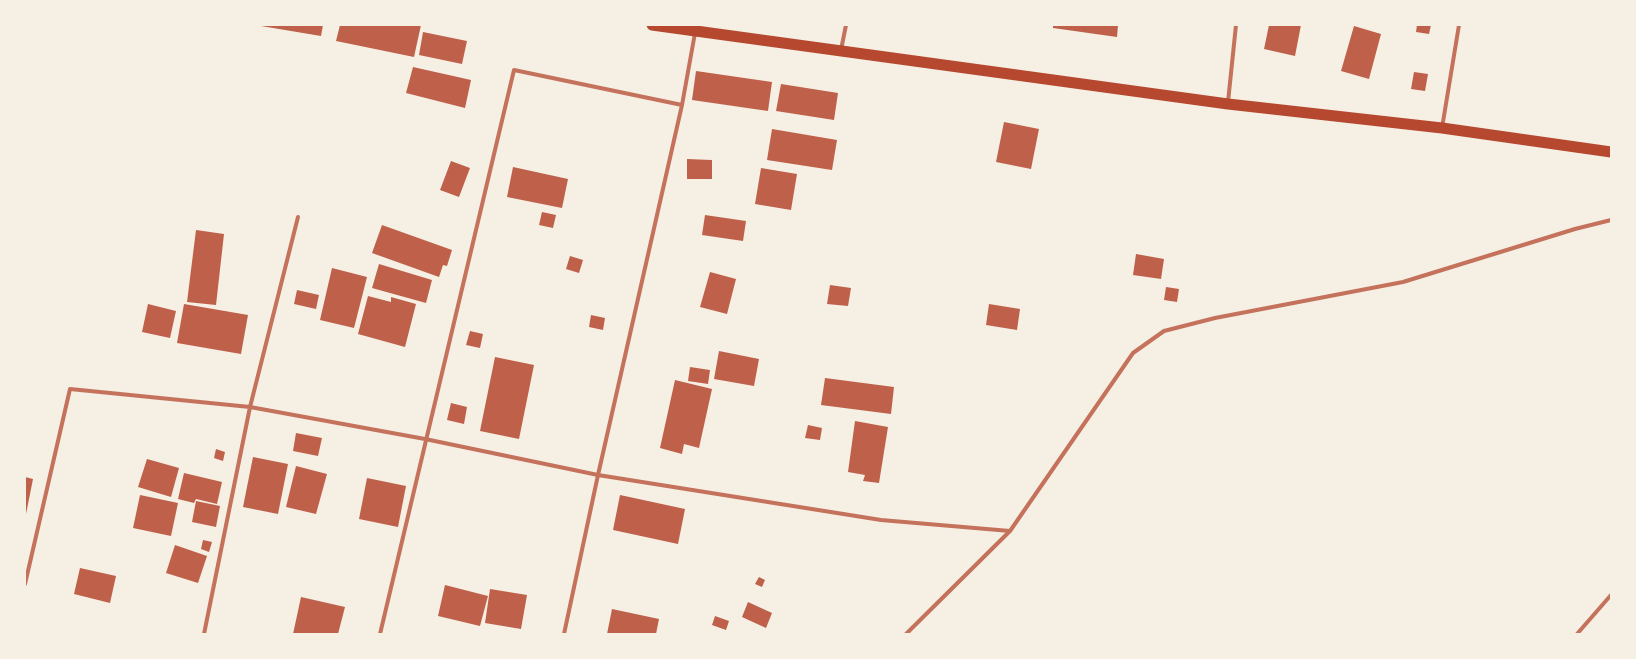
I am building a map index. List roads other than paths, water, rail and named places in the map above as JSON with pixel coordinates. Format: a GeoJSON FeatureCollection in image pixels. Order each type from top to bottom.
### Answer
{"type":"FeatureCollection","features":[{"type":"Feature","properties":{"kind":"highway"},"geometry":{"type":"LineString","coordinates":[[652,25],[1228,104],[1442,128],[1611,152]]}},
{"type":"Feature","properties":{"kind":"street"},"geometry":{"type":"LineString","coordinates":[[841,51],[846,25]]}},
{"type":"Feature","properties":{"kind":"street"},"geometry":{"type":"LineString","coordinates":[[1228,104],[1236,25]]}},
{"type":"Feature","properties":{"kind":"street"},"geometry":{"type":"LineString","coordinates":[[1442,128],[1458,25]]}},
{"type":"Feature","properties":{"kind":"street"},"geometry":{"type":"LineString","coordinates":[[564,634],[598,475],[682,105],[696,31]]}},
{"type":"Feature","properties":{"kind":"street"},"geometry":{"type":"LineString","coordinates":[[380,634],[425,439],[514,70],[682,105]]}},
{"type":"Feature","properties":{"kind":"street"},"geometry":{"type":"LineString","coordinates":[[204,634],[250,407],[298,217]]}},
{"type":"Feature","properties":{"kind":"street"},"geometry":{"type":"LineString","coordinates":[[906,634],[1010,531],[1133,353],[1164,331],[1214,318],[1403,282],[1575,229],[1611,220]]}},
{"type":"Feature","properties":{"kind":"street"},"geometry":{"type":"LineString","coordinates":[[25,584],[70,389],[250,407],[425,439],[598,475],[881,520],[1010,531]]}},
{"type":"Feature","properties":{"kind":"street"},"geometry":{"type":"LineString","coordinates":[[1577,634],[1611,595]]}}]}
